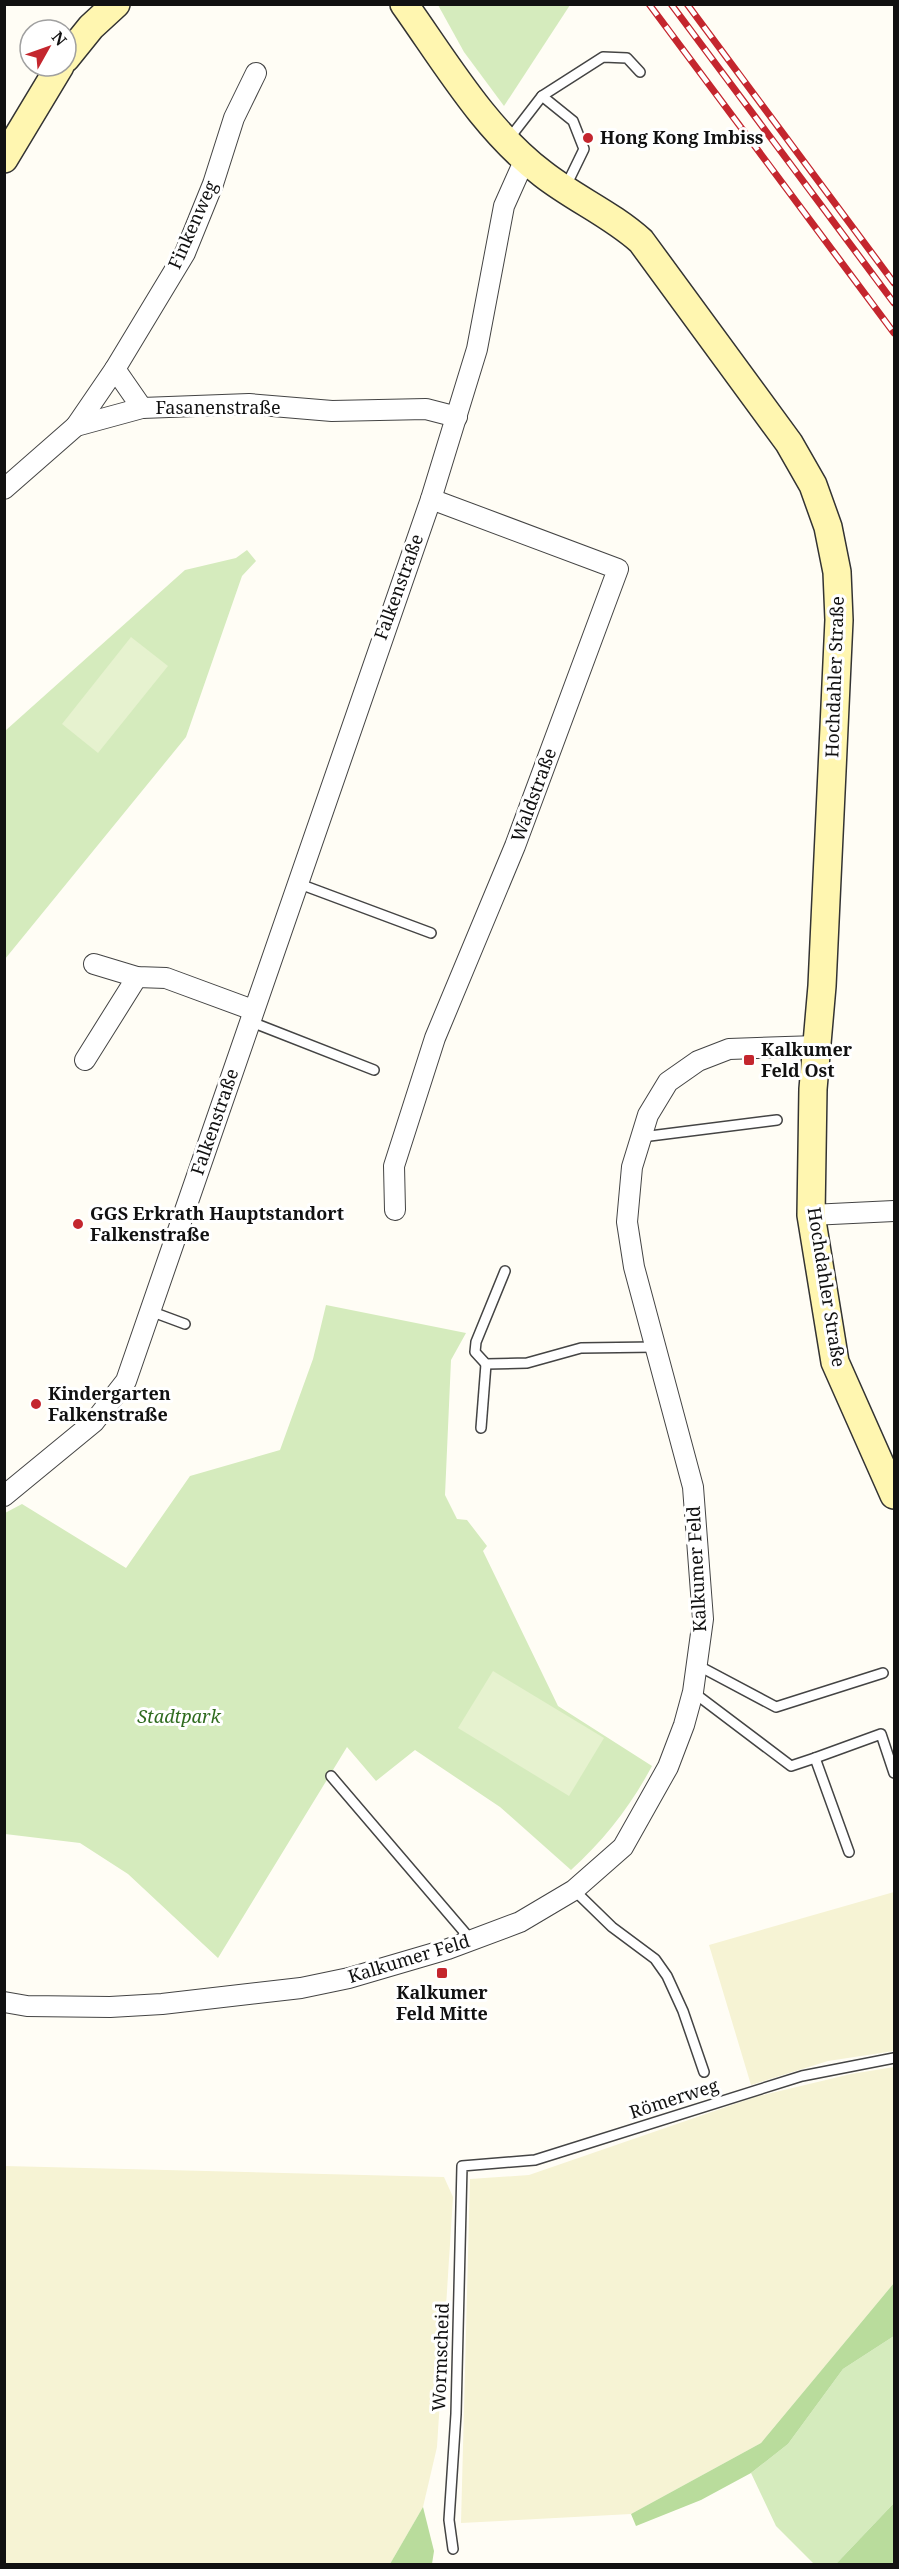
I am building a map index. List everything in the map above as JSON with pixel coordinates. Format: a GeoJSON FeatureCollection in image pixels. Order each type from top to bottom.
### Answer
{"type":"FeatureCollection","features":[{"type":"Feature","properties":{"kind":"main road"},"geometry":{"type":"LineString","coordinates":[[78,43],[91,27],[116,4]]}},
{"type":"Feature","properties":{"kind":"main road","name":"Hochdahler Straße"},"geometry":{"type":"LineString","coordinates":[[404,4],[476,106],[516,150],[564,189],[620,222],[641,241],[789,443],[813,485],[828,527],[837,572],[839,620],[818,1046],[813,1089],[811,1215],[835,1362],[894,1495]]}},
{"type":"Feature","properties":{"kind":"main road"},"geometry":{"type":"LineString","coordinates":[[4,159],[53,78]]}},
{"type":"Feature","properties":{"kind":"street","name":"Finkenweg"},"geometry":{"type":"LineString","coordinates":[[76,426],[115,369],[184,253],[213,184],[234,118],[256,73]]}},
{"type":"Feature","properties":{"kind":"street","name":"Falkenstraße"},"geometry":{"type":"LineString","coordinates":[[4,1496],[94,1422],[126,1381],[431,499],[457,417],[477,349],[516,150]]}},
{"type":"Feature","properties":{"kind":"street"},"geometry":{"type":"LineString","coordinates":[[115,369],[142,408]]}},
{"type":"Feature","properties":{"kind":"street","name":"Fasanenstraße"},"geometry":{"type":"LineString","coordinates":[[4,489],[76,426],[142,408],[249,404],[332,411],[426,409],[457,417]]}},
{"type":"Feature","properties":{"kind":"street","name":"Waldstraße"},"geometry":{"type":"LineString","coordinates":[[395,1210],[394,1166],[435,1038],[515,846],[618,569],[431,499]]}},
{"type":"Feature","properties":{"kind":"street"},"geometry":{"type":"LineString","coordinates":[[94,964],[137,977],[166,978],[251,1015]]}},
{"type":"Feature","properties":{"kind":"street"},"geometry":{"type":"LineString","coordinates":[[85,1060],[137,977]]}},
{"type":"Feature","properties":{"kind":"street","name":"Kalkumer Feld"},"geometry":{"type":"LineString","coordinates":[[4,2002],[27,2006],[110,2007],[301,1988],[349,1978],[472,1941],[520,1922],[574,1890],[623,1847],[668,1767],[693,1692],[703,1619],[693,1487],[634,1267],[627,1222],[632,1167],[639,1138],[648,1115],[668,1082],[699,1061],[729,1048],[818,1046]]}},
{"type":"Feature","properties":{"kind":"street"},"geometry":{"type":"LineString","coordinates":[[811,1215],[894,1211]]}},
{"type":"Feature","properties":{"kind":"lane"},"geometry":{"type":"LineString","coordinates":[[516,150],[542,96],[603,57],[627,58],[640,72]]}},
{"type":"Feature","properties":{"kind":"lane"},"geometry":{"type":"LineString","coordinates":[[542,96],[573,120],[584,149],[564,189]]}},
{"type":"Feature","properties":{"kind":"lane"},"geometry":{"type":"LineString","coordinates":[[297,883],[431,933]]}},
{"type":"Feature","properties":{"kind":"lane"},"geometry":{"type":"LineString","coordinates":[[251,1015],[374,1070]]}},
{"type":"Feature","properties":{"kind":"lane"},"geometry":{"type":"LineString","coordinates":[[639,1138],[777,1120]]}},
{"type":"Feature","properties":{"kind":"lane"},"geometry":{"type":"LineString","coordinates":[[480,1428],[486,1364],[475,1352],[476,1342],[505,1271]]}},
{"type":"Feature","properties":{"kind":"lane"},"geometry":{"type":"LineString","coordinates":[[150,1311],[185,1324]]}},
{"type":"Feature","properties":{"kind":"lane"},"geometry":{"type":"LineString","coordinates":[[486,1364],[527,1363],[581,1348],[657,1347]]}},
{"type":"Feature","properties":{"kind":"lane"},"geometry":{"type":"LineString","coordinates":[[697,1665],[776,1707],[883,1673]]}},
{"type":"Feature","properties":{"kind":"lane"},"geometry":{"type":"LineString","coordinates":[[693,1692],[791,1766],[881,1734],[894,1773]]}},
{"type":"Feature","properties":{"kind":"lane"},"geometry":{"type":"LineString","coordinates":[[815,1758],[849,1852]]}},
{"type":"Feature","properties":{"kind":"lane"},"geometry":{"type":"LineString","coordinates":[[331,1776],[472,1941]]}},
{"type":"Feature","properties":{"kind":"lane"},"geometry":{"type":"LineString","coordinates":[[574,1890],[612,1927],[655,1959],[667,1976],[683,2011],[704,2072]]}},
{"type":"Feature","properties":{"kind":"lane","name":"Römerweg"},"geometry":{"type":"LineString","coordinates":[[462,2166],[535,2160],[802,2076],[894,2058]]}},
{"type":"Feature","properties":{"kind":"lane","name":"Wormscheid"},"geometry":{"type":"LineString","coordinates":[[453,2549],[449,2520],[456,2414],[462,2166]]}},
{"type":"Feature","properties":{"kind":"shaded area"},"geometry":{"type":"Polygon","coordinates":[[[894,1892],[894,2051],[828,2061],[751,2085],[709,1945],[894,1892]]]}},
{"type":"Feature","properties":{"kind":"shaded area"},"geometry":{"type":"Polygon","coordinates":[[[894,2067],[894,2283],[761,2443],[631,2514],[461,2523],[470,2179],[529,2175],[755,2097],[851,2074],[894,2067]]]}},
{"type":"Feature","properties":{"kind":"shaded area"},"geometry":{"type":"Polygon","coordinates":[[[5,2166],[444,2177],[453,2197],[437,2447],[423,2507],[390,2564],[5,2564],[5,2166]]]}},
{"type":"Feature","properties":{"kind":"green space"},"geometry":{"type":"Polygon","coordinates":[[[438,5],[570,5],[504,106],[464,52],[438,5]]]}},
{"type":"Feature","properties":{"kind":"green space"},"geometry":{"type":"Polygon","coordinates":[[[247,550],[256,561],[242,576],[186,737],[5,959],[5,731],[185,570],[236,558],[247,550]]]}},
{"type":"Feature","properties":{"kind":"green space"},"geometry":{"type":"Polygon","coordinates":[[[131,637],[168,666],[98,753],[62,724],[131,637]]]}},
{"type":"Feature","properties":{"kind":"green space","name":"Stadtpark"},"geometry":{"type":"Polygon","coordinates":[[[326,1305],[466,1333],[451,1360],[445,1495],[457,1519],[467,1520],[487,1546],[483,1551],[558,1706],[652,1766],[616,1822],[571,1870],[500,1807],[415,1750],[376,1781],[347,1747],[218,1958],[128,1874],[80,1843],[5,1834],[5,1513],[22,1504],[126,1568],[190,1476],[280,1450],[313,1359],[326,1305]]]}},
{"type":"Feature","properties":{"kind":"green space"},"geometry":{"type":"Polygon","coordinates":[[[493,1671],[604,1738],[569,1796],[458,1728],[493,1671]]]}},
{"type":"Feature","properties":{"kind":"green space"},"geometry":{"type":"Polygon","coordinates":[[[894,2283],[894,2336],[843,2369],[788,2444],[751,2473],[701,2500],[636,2526],[631,2514],[761,2443],[894,2283]]]}},
{"type":"Feature","properties":{"kind":"green space"},"geometry":{"type":"Polygon","coordinates":[[[894,2336],[894,2503],[836,2564],[814,2564],[776,2526],[751,2473],[788,2444],[843,2369],[894,2336]]]}},
{"type":"Feature","properties":{"kind":"green space"},"geometry":{"type":"Polygon","coordinates":[[[894,2503],[894,2564],[836,2564],[894,2503]]]}},
{"type":"Feature","properties":{"kind":"green space"},"geometry":{"type":"Polygon","coordinates":[[[423,2507],[434,2551],[432,2564],[390,2564],[423,2507]]]}},
{"type":"Feature","properties":{"kind":"railway"},"geometry":{"type":"LineString","coordinates":[[649,4],[894,333]]}},
{"type":"Feature","properties":{"kind":"railway"},"geometry":{"type":"LineString","coordinates":[[671,4],[894,303]]}},
{"type":"Feature","properties":{"kind":"railway"},"geometry":{"type":"LineString","coordinates":[[687,4],[894,283]]}},
{"type":"Feature","properties":{"kind":"place","name":"Hong Kong Imbiss"},"geometry":{"type":"Point","coordinates":[588,138]}},
{"type":"Feature","properties":{"kind":"place","name":"Kalkumer Feld Ost"},"geometry":{"type":"Point","coordinates":[749,1060]}},
{"type":"Feature","properties":{"kind":"place","name":"GGS Erkrath Hauptstandort Falkenstraße"},"geometry":{"type":"Point","coordinates":[78,1224]}},
{"type":"Feature","properties":{"kind":"place","name":"Kindergarten Falkenstraße"},"geometry":{"type":"Point","coordinates":[36,1404]}},
{"type":"Feature","properties":{"kind":"place","name":"Kalkumer Feld Mitte"},"geometry":{"type":"Point","coordinates":[442,1973]}}]}
